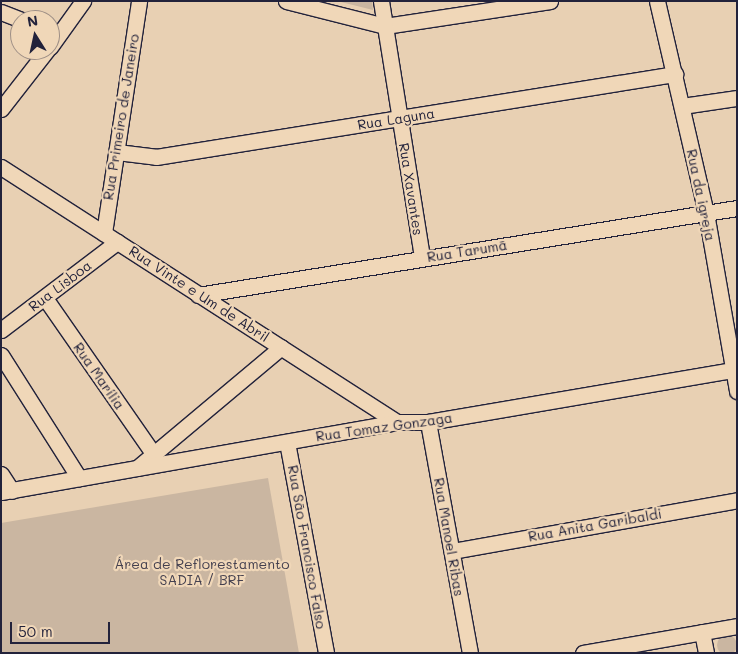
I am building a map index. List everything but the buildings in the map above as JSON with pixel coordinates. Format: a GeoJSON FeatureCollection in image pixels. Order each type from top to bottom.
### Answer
{"type":"FeatureCollection","features":[{"type":"Feature","properties":{"kind":"street"},"geometry":{"type":"LineString","coordinates":[[60,26],[83,1]]}},
{"type":"Feature","properties":{"kind":"street","name":"Rua Primeiro de Janeiro"},"geometry":{"type":"LineString","coordinates":[[104,233],[139,1]]}},
{"type":"Feature","properties":{"kind":"street"},"geometry":{"type":"LineString","coordinates":[[286,1],[384,26],[550,1]]}},
{"type":"Feature","properties":{"kind":"street","name":"Rua Xavantes"},"geometry":{"type":"LineString","coordinates":[[381,1],[422,258]]}},
{"type":"Feature","properties":{"kind":"street","name":"Rua da igreja"},"geometry":{"type":"LineString","coordinates":[[658,1],[706,213],[735,369],[737,390]]}},
{"type":"Feature","properties":{"kind":"street"},"geometry":{"type":"LineString","coordinates":[[1,109],[39,60]]}},
{"type":"Feature","properties":{"kind":"street","name":"Rua Laguna"},"geometry":{"type":"LineString","coordinates":[[117,152],[156,157],[676,74]]}},
{"type":"Feature","properties":{"kind":"street"},"geometry":{"type":"LineString","coordinates":[[682,106],[737,98]]}},
{"type":"Feature","properties":{"kind":"street","name":"Rua Vinte e Um de Abril"},"geometry":{"type":"LineString","coordinates":[[1,167],[397,422]]}},
{"type":"Feature","properties":{"kind":"street","name":"Rua Tarumã"},"geometry":{"type":"LineString","coordinates":[[198,295],[737,208]]}},
{"type":"Feature","properties":{"kind":"street","name":"Rua Lisboa"},"geometry":{"type":"LineString","coordinates":[[1,330],[118,242]]}},
{"type":"Feature","properties":{"kind":"street","name":"Rua Marília"},"geometry":{"type":"LineString","coordinates":[[44,298],[154,455]]}},
{"type":"Feature","properties":{"kind":"street"},"geometry":{"type":"LineString","coordinates":[[134,470],[281,347]]}},
{"type":"Feature","properties":{"kind":"street"},"geometry":{"type":"LineString","coordinates":[[1,354],[79,478]]}},
{"type":"Feature","properties":{"kind":"street","name":"Rua Tomaz Gonzaga"},"geometry":{"type":"LineString","coordinates":[[6,491],[134,470],[397,422],[428,422],[735,369]]}},
{"type":"Feature","properties":{"kind":"street","name":"Rua Manoel Ribas"},"geometry":{"type":"LineString","coordinates":[[428,422],[470,653]]}},
{"type":"Feature","properties":{"kind":"street","name":"Rua São Francisco Falso"},"geometry":{"type":"LineString","coordinates":[[287,442],[326,653]]}},
{"type":"Feature","properties":{"kind":"street"},"geometry":{"type":"LineString","coordinates":[[1,474],[6,491]]}},
{"type":"Feature","properties":{"kind":"street","name":"Rua Anita Garibaldi"},"geometry":{"type":"LineString","coordinates":[[452,550],[737,500]]}},
{"type":"Feature","properties":{"kind":"street"},"geometry":{"type":"LineString","coordinates":[[583,653],[737,626]]}},
{"type":"Feature","properties":{"kind":"street"},"geometry":{"type":"LineString","coordinates":[[702,632],[706,653]]}},
{"type":"Feature","properties":{"kind":"green space"},"geometry":{"type":"Polygon","coordinates":[[[337,1],[372,1],[373,10],[337,1]]]}},
{"type":"Feature","properties":{"kind":"green space","name":"Área de Reflorestamento SADIA / BRF"},"geometry":{"type":"Polygon","coordinates":[[[268,478],[299,653],[1,653],[1,523],[268,478]]]}},
{"type":"Feature","properties":{"kind":"green space"},"geometry":{"type":"Polygon","coordinates":[[[727,635],[734,638],[737,645],[734,652],[727,655],[720,652],[717,645],[720,638],[727,635]]]}}]}
